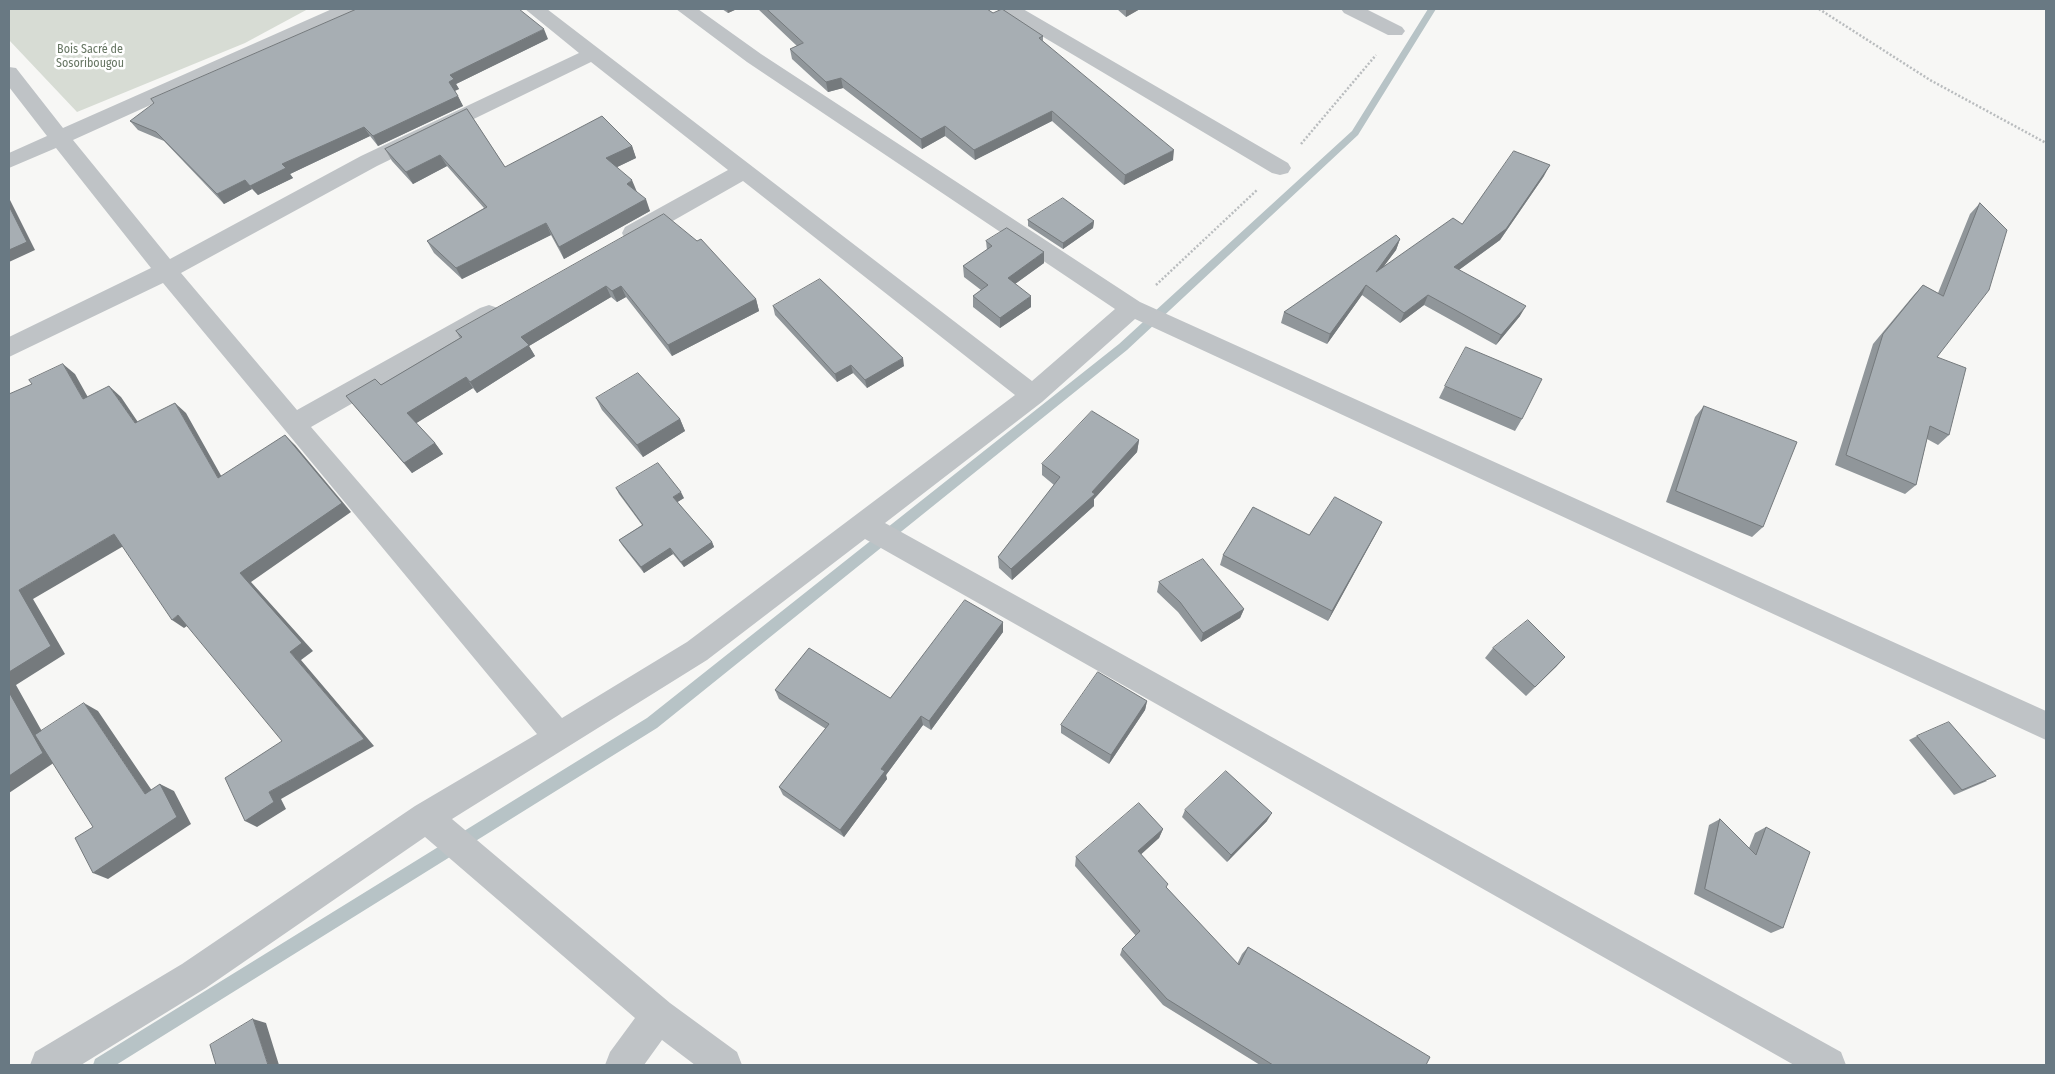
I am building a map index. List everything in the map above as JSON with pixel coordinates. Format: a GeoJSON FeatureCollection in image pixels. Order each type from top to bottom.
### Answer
{"type":"FeatureCollection","features":[{"type":"Feature","properties":{"kind":"street"},"geometry":{"type":"LineString","coordinates":[[9,161],[347,9]]}},
{"type":"Feature","properties":{"kind":"street"},"geometry":{"type":"LineString","coordinates":[[535,9],[594,52],[1033,395]]}},
{"type":"Feature","properties":{"kind":"street"},"geometry":{"type":"LineString","coordinates":[[686,9],[754,58],[1132,308],[2046,726]]}},
{"type":"Feature","properties":{"kind":"street"},"geometry":{"type":"LineString","coordinates":[[1010,9],[1280,168]]}},
{"type":"Feature","properties":{"kind":"street"},"geometry":{"type":"LineString","coordinates":[[1351,9],[1395,31]]}},
{"type":"Feature","properties":{"kind":"street"},"geometry":{"type":"LineString","coordinates":[[9,348],[168,270],[369,161],[594,52]]}},
{"type":"Feature","properties":{"kind":"street"},"geometry":{"type":"LineString","coordinates":[[9,73],[59,138],[294,424],[560,738]]}},
{"type":"Feature","properties":{"kind":"street"},"geometry":{"type":"LineString","coordinates":[[614,244],[744,171]]}},
{"type":"Feature","properties":{"kind":"street"},"geometry":{"type":"LineString","coordinates":[[294,424],[510,302]]}},
{"type":"Feature","properties":{"kind":"street"},"geometry":{"type":"LineString","coordinates":[[48,1065],[194,976],[426,817],[560,738],[697,651],[865,525],[1033,395],[1132,308]]}},
{"type":"Feature","properties":{"kind":"street"},"geometry":{"type":"LineString","coordinates":[[865,525],[1828,1065]]}},
{"type":"Feature","properties":{"kind":"street"},"geometry":{"type":"LineString","coordinates":[[426,817],[658,1015],[724,1065]]}},
{"type":"Feature","properties":{"kind":"street"},"geometry":{"type":"LineString","coordinates":[[623,1065],[658,1015]]}},
{"type":"Feature","properties":{"kind":"path"},"geometry":{"type":"LineString","coordinates":[[1819,9],[1858,37],[1960,99],[2046,143]]}},
{"type":"Feature","properties":{"kind":"green space","name":"Bois Sacré de Sosoribougou"},"geometry":{"type":"Polygon","coordinates":[[[9,9],[308,9],[245,43],[77,112],[9,40],[9,9]]]}},
{"type":"Feature","properties":{"kind":"building"},"geometry":{"type":"Polygon","coordinates":[[[357,9],[519,9],[544,29],[450,75],[454,79],[449,82],[458,96],[373,136],[364,127],[282,164],[286,168],[250,186],[245,180],[217,194],[156,132],[130,121],[154,103],[151,99],[357,9]]]}},
{"type":"Feature","properties":{"kind":"building"},"geometry":{"type":"Polygon","coordinates":[[[767,9],[987,9],[993,13],[1002,9],[1043,36],[1039,38],[1174,150],[1125,175],[1052,111],[974,150],[945,126],[921,139],[841,78],[826,82],[790,49],[803,43],[767,9]]]}},
{"type":"Feature","properties":{"kind":"building"},"geometry":{"type":"Polygon","coordinates":[[[467,109],[505,167],[602,116],[632,146],[606,158],[632,180],[627,184],[646,199],[559,247],[546,223],[456,268],[427,241],[487,207],[440,155],[406,172],[385,149],[467,109]]]}},
{"type":"Feature","properties":{"kind":"building"},"geometry":{"type":"Polygon","coordinates":[[[1514,151],[1550,165],[1506,229],[1454,267],[1526,306],[1501,335],[1428,295],[1404,313],[1366,285],[1330,334],[1284,312],[1396,235],[1400,239],[1376,272],[1453,218],[1462,224],[1514,151]]]}},
{"type":"Feature","properties":{"kind":"building"},"geometry":{"type":"Polygon","coordinates":[[[1063,198],[1094,221],[1063,243],[1028,220],[1063,198]]]}},
{"type":"Feature","properties":{"kind":"building"},"geometry":{"type":"Polygon","coordinates":[[[1980,203],[2007,230],[1989,290],[1937,357],[1966,368],[1949,435],[1930,426],[1916,485],[1846,455],[1883,334],[1923,285],[1943,296],[1980,203]]]}},
{"type":"Feature","properties":{"kind":"building"},"geometry":{"type":"Polygon","coordinates":[[[9,206],[27,242],[9,250],[9,206]]]}},
{"type":"Feature","properties":{"kind":"building"},"geometry":{"type":"Polygon","coordinates":[[[664,214],[697,241],[701,239],[756,299],[668,345],[621,286],[612,291],[606,286],[521,337],[529,345],[470,382],[466,377],[407,413],[435,443],[404,463],[346,396],[375,379],[381,385],[462,337],[456,331],[664,214]]]}},
{"type":"Feature","properties":{"kind":"building"},"geometry":{"type":"Polygon","coordinates":[[[1007,228],[1044,252],[1008,278],[1031,296],[1000,318],[973,296],[988,285],[963,266],[992,246],[986,241],[1007,228]]]}},
{"type":"Feature","properties":{"kind":"building"},"geometry":{"type":"Polygon","coordinates":[[[820,279],[903,358],[865,380],[851,365],[835,374],[773,306],[820,279]]]}},
{"type":"Feature","properties":{"kind":"building"},"geometry":{"type":"Polygon","coordinates":[[[1466,347],[1542,379],[1522,419],[1445,386],[1466,347]]]}},
{"type":"Feature","properties":{"kind":"building"},"geometry":{"type":"Polygon","coordinates":[[[63,364],[83,399],[109,386],[135,423],[175,403],[218,478],[285,435],[342,503],[240,573],[302,643],[290,652],[364,739],[269,792],[274,802],[245,821],[225,778],[282,741],[178,615],[172,620],[114,534],[19,590],[51,646],[9,672],[9,394],[32,384],[29,380],[63,364]]]}},
{"type":"Feature","properties":{"kind":"building"},"geometry":{"type":"Polygon","coordinates":[[[638,373],[680,419],[637,445],[596,398],[638,373]]]}},
{"type":"Feature","properties":{"kind":"building"},"geometry":{"type":"Polygon","coordinates":[[[1704,406],[1797,442],[1763,527],[1676,491],[1704,406]]]}},
{"type":"Feature","properties":{"kind":"building"},"geometry":{"type":"Polygon","coordinates":[[[1092,411],[1139,440],[1092,492],[1095,494],[1011,569],[998,557],[1060,477],[1042,464],[1092,411]]]}},
{"type":"Feature","properties":{"kind":"building"},"geometry":{"type":"Polygon","coordinates":[[[658,463],[681,492],[673,497],[712,542],[681,562],[670,548],[641,567],[619,540],[643,525],[616,488],[658,463]]]}},
{"type":"Feature","properties":{"kind":"building"},"geometry":{"type":"Polygon","coordinates":[[[1335,497],[1382,522],[1332,611],[1223,555],[1253,507],[1309,535],[1335,497]]]}},
{"type":"Feature","properties":{"kind":"building"},"geometry":{"type":"Polygon","coordinates":[[[1203,559],[1244,609],[1203,633],[1180,602],[1159,582],[1203,559]]]}},
{"type":"Feature","properties":{"kind":"building"},"geometry":{"type":"Polygon","coordinates":[[[965,600],[1003,622],[929,721],[921,716],[881,769],[885,771],[840,830],[779,787],[829,724],[775,690],[809,648],[890,698],[965,600]]]}},
{"type":"Feature","properties":{"kind":"building"},"geometry":{"type":"Polygon","coordinates":[[[1528,620],[1565,657],[1535,687],[1493,648],[1528,620]]]}},
{"type":"Feature","properties":{"kind":"building"},"geometry":{"type":"Polygon","coordinates":[[[1098,672],[1147,701],[1111,755],[1061,725],[1098,672]]]}},
{"type":"Feature","properties":{"kind":"building"},"geometry":{"type":"Polygon","coordinates":[[[9,692],[43,753],[9,776],[9,692]]]}},
{"type":"Feature","properties":{"kind":"building"},"geometry":{"type":"Polygon","coordinates":[[[84,703],[145,794],[160,784],[177,817],[93,873],[75,838],[93,827],[35,735],[84,703]]]}},
{"type":"Feature","properties":{"kind":"building"},"geometry":{"type":"Polygon","coordinates":[[[1949,722],[1996,776],[1962,790],[1917,736],[1949,722]]]}},
{"type":"Feature","properties":{"kind":"building"},"geometry":{"type":"Polygon","coordinates":[[[1226,771],[1272,813],[1231,855],[1185,810],[1226,771]]]}},
{"type":"Feature","properties":{"kind":"building"},"geometry":{"type":"Polygon","coordinates":[[[1139,803],[1163,829],[1138,851],[1168,884],[1166,887],[1239,965],[1248,947],[1430,1057],[1426,1065],[1273,1065],[1167,999],[1122,949],[1140,931],[1076,857],[1139,803]]]}},
{"type":"Feature","properties":{"kind":"building"},"geometry":{"type":"Polygon","coordinates":[[[1720,819],[1756,855],[1766,827],[1810,852],[1783,928],[1705,889],[1720,819]]]}},
{"type":"Feature","properties":{"kind":"building"},"geometry":{"type":"Polygon","coordinates":[[[253,1019],[268,1065],[216,1065],[210,1045],[253,1019]]]}},
{"type":"Feature","properties":{"kind":"waterway"},"geometry":{"type":"LineString","coordinates":[[101,1065],[652,723],[1123,347],[1355,133],[1432,9]]}}]}
